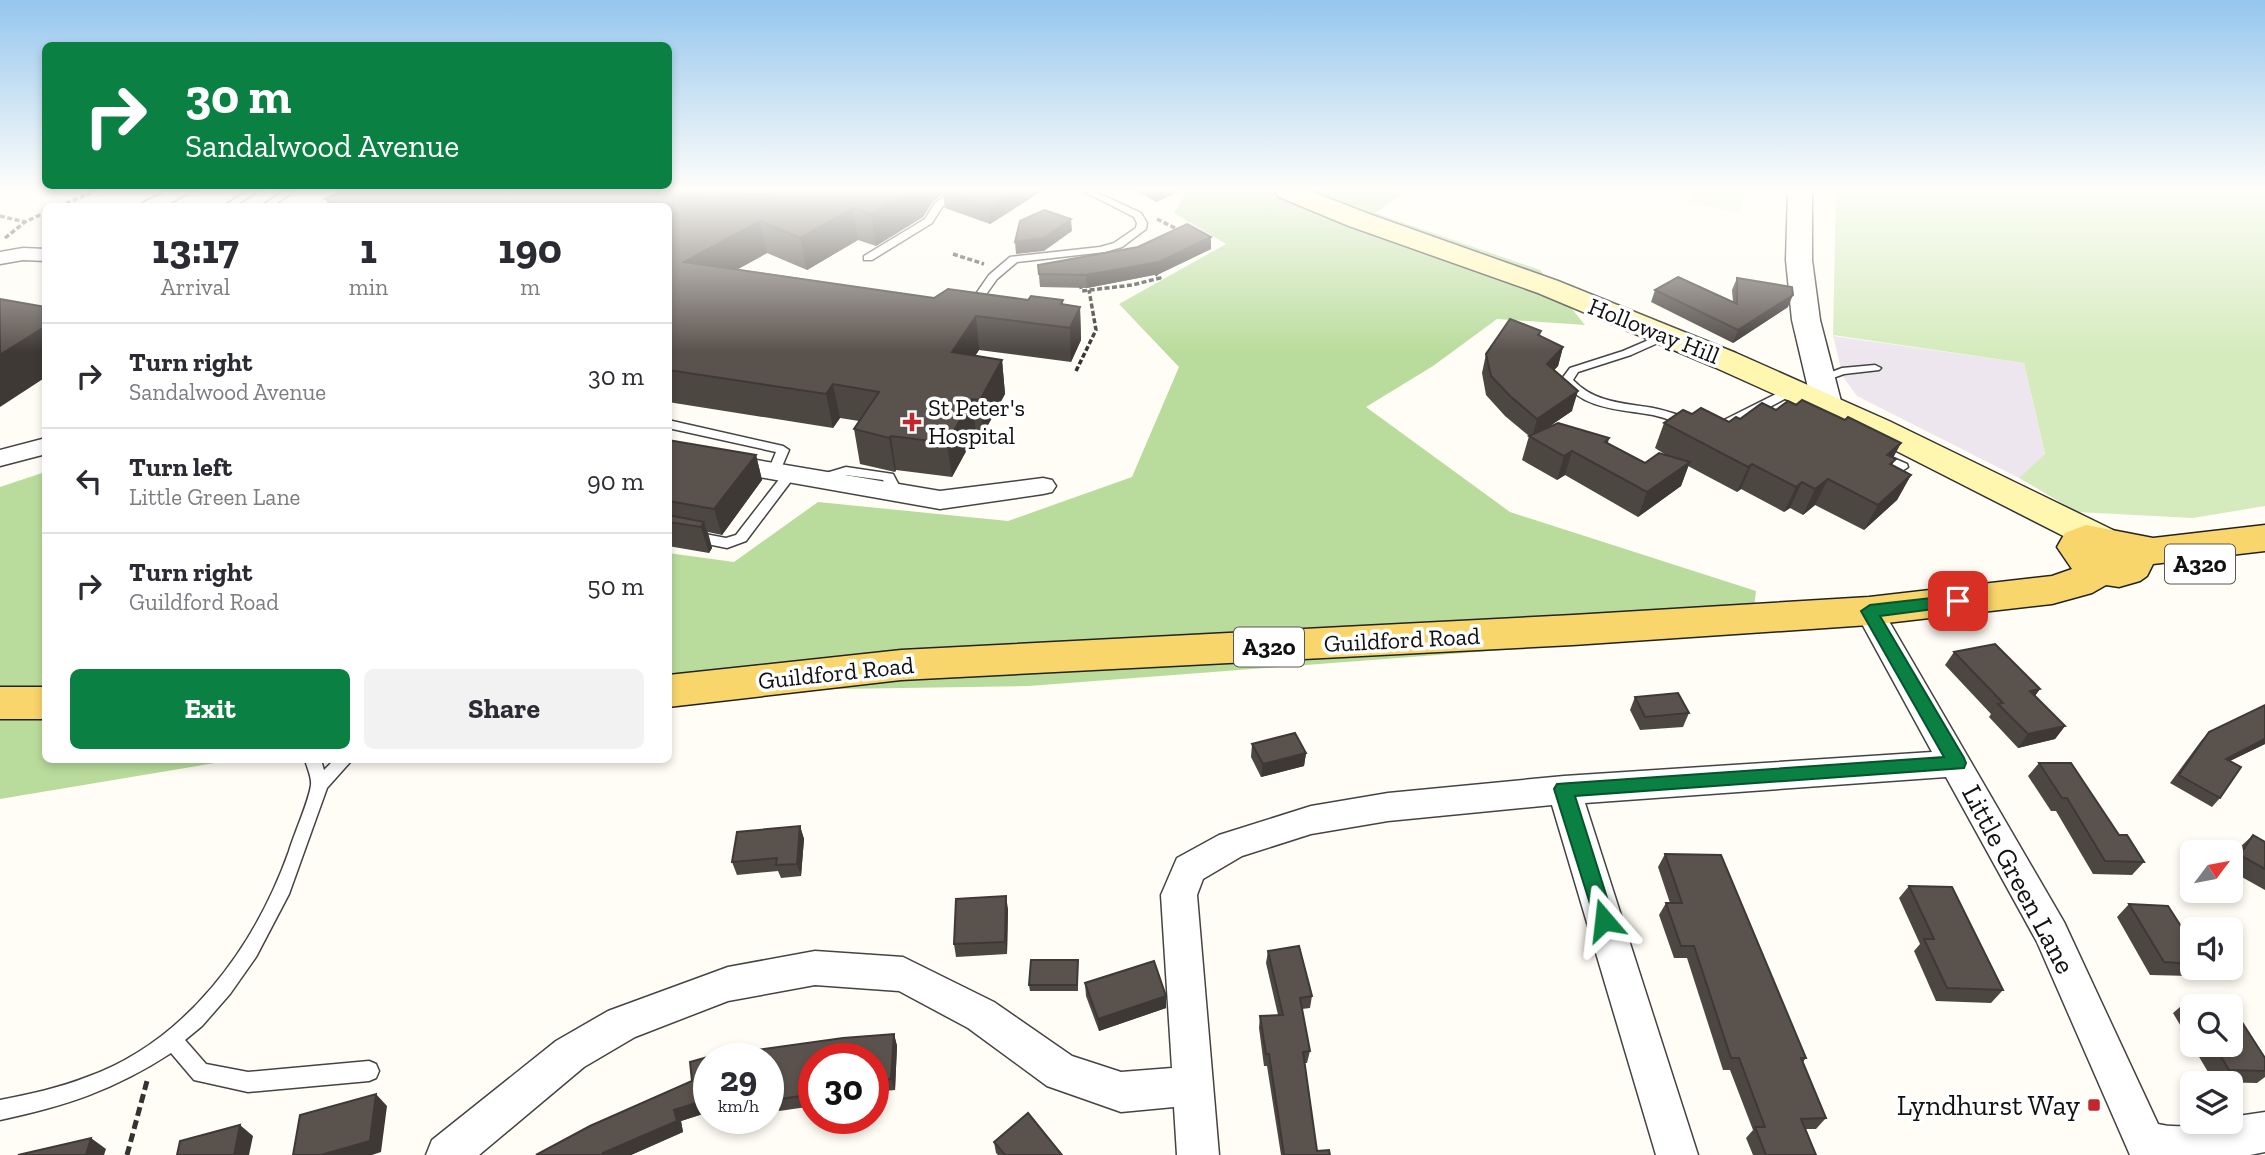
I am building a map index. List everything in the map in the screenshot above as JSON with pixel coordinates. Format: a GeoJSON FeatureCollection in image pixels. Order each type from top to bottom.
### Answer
{"type":"FeatureCollection","features":[{"type":"Feature","properties":{"kind":"main road","name":"Holloway Hill"},"geometry":{"type":"LineString","coordinates":[[1429,245],[1548,287],[1665,335],[1798,396],[2011,494],[2102,554]]}},
{"type":"Feature","properties":{"kind":"main road","name":"A320"},"geometry":{"type":"LineString","coordinates":[[2102,554],[2173,550],[2265,538]]}},
{"type":"Feature","properties":{"kind":"main road","name":"A320"},"geometry":{"type":"LineString","coordinates":[[2102,554],[2168,569],[2265,553]]}},
{"type":"Feature","properties":{"kind":"main road","name":"Guildford Road"},"geometry":{"type":"LineString","coordinates":[[672,691],[838,671],[992,659],[1464,637],[1870,611],[2052,590],[2078,583],[2102,554]]}},
{"type":"Feature","properties":{"kind":"main road"},"geometry":{"type":"LineString","coordinates":[[0,703],[42,703]]}},
{"type":"Feature","properties":{"kind":"street"},"geometry":{"type":"LineString","coordinates":[[1798,396],[1805,308],[1800,245]]}},
{"type":"Feature","properties":{"kind":"street"},"geometry":{"type":"LineString","coordinates":[[0,258],[42,254]]}},
{"type":"Feature","properties":{"kind":"street"},"geometry":{"type":"LineString","coordinates":[[0,458],[41,444]]}},
{"type":"Feature","properties":{"kind":"street"},"geometry":{"type":"LineString","coordinates":[[672,454],[940,500],[1043,486]]}},
{"type":"Feature","properties":{"kind":"street","name":"Little Green Lane"},"geometry":{"type":"LineString","coordinates":[[1870,611],[2051,933],[2149,1148]]}},
{"type":"Feature","properties":{"kind":"street"},"geometry":{"type":"LineString","coordinates":[[1198,1155],[1179,895],[1189,869],[1231,845],[1311,820],[1401,805],[1564,789],[1957,763]]}},
{"type":"Feature","properties":{"kind":"street"},"geometry":{"type":"LineString","coordinates":[[1564,789],[1678,1155]]}},
{"type":"Feature","properties":{"kind":"street"},"geometry":{"type":"LineString","coordinates":[[447,1155],[570,1054],[622,1024],[728,984],[815,968],[903,974],[981,1015],[1062,1072],[1121,1092],[1193,1086]]}},
{"type":"Feature","properties":{"kind":"street"},"geometry":{"type":"LineString","coordinates":[[2149,1148],[2172,1148],[2265,1132]]}},
{"type":"Feature","properties":{"kind":"lane"},"geometry":{"type":"LineString","coordinates":[[869,258],[890,245]]}},
{"type":"Feature","properties":{"kind":"lane"},"geometry":{"type":"LineString","coordinates":[[991,300],[974,297],[1014,259],[1079,254],[1114,245]]}},
{"type":"Feature","properties":{"kind":"lane"},"geometry":{"type":"LineString","coordinates":[[1665,335],[1627,353],[1574,370],[1567,380],[1583,396],[1606,404],[1707,425],[1732,422],[1798,396],[1842,371],[1875,368]]}},
{"type":"Feature","properties":{"kind":"lane"},"geometry":{"type":"LineString","coordinates":[[672,425],[783,450],[782,473],[741,538],[727,543],[672,532]]}},
{"type":"Feature","properties":{"kind":"lane"},"geometry":{"type":"LineString","coordinates":[[1866,449],[1902,467]]}},
{"type":"Feature","properties":{"kind":"lane"},"geometry":{"type":"LineString","coordinates":[[314,763],[320,784]]}},
{"type":"Feature","properties":{"kind":"lane"},"geometry":{"type":"LineString","coordinates":[[0,1110],[45,1102],[113,1078],[173,1041],[220,995],[275,907],[320,784],[341,763]]}},
{"type":"Feature","properties":{"kind":"lane"},"geometry":{"type":"LineString","coordinates":[[173,1041],[201,1073],[248,1082],[369,1071]]}},
{"type":"Feature","properties":{"kind":"path"},"geometry":{"type":"LineString","coordinates":[[953,254],[1001,269]]}},
{"type":"Feature","properties":{"kind":"path"},"geometry":{"type":"LineString","coordinates":[[1079,277],[1082,291],[1132,285],[1160,278],[1153,271]]}},
{"type":"Feature","properties":{"kind":"path"},"geometry":{"type":"LineString","coordinates":[[1076,371],[1096,330],[1089,290]]}},
{"type":"Feature","properties":{"kind":"path"},"geometry":{"type":"LineString","coordinates":[[127,1155],[154,1053]]}},
{"type":"Feature","properties":{"kind":"shaded area"},"geometry":{"type":"Polygon","coordinates":[[[1833,336],[2024,363],[2045,455],[2019,478],[1857,396],[1843,377],[1833,336]]]}},
{"type":"Feature","properties":{"kind":"green space"},"geometry":{"type":"Polygon","coordinates":[[[1224,245],[1467,245],[1540,270],[1585,325],[1497,319],[1433,366],[1366,407],[1510,512],[1756,591],[1751,631],[1029,686],[835,689],[672,704],[672,554],[734,562],[818,502],[1008,521],[1132,477],[1179,367],[1119,304],[1224,245]]]}},
{"type":"Feature","properties":{"kind":"green space"},"geometry":{"type":"Polygon","coordinates":[[[1835,245],[2265,245],[2265,506],[2193,518],[2077,512],[2019,478],[2045,454],[2024,363],[1833,335],[1835,245]]]}},
{"type":"Feature","properties":{"kind":"green space"},"geometry":{"type":"Polygon","coordinates":[[[42,473],[42,763],[215,763],[0,799],[0,487],[42,473]]]}},
{"type":"Feature","properties":{"kind":"building"},"geometry":{"type":"Polygon","coordinates":[[[672,245],[716,245],[684,262],[934,298],[948,289],[1028,300],[1031,296],[1063,300],[1061,304],[1080,307],[1070,328],[976,316],[952,352],[1002,360],[980,400],[972,399],[947,443],[891,436],[889,438],[854,429],[879,392],[833,384],[826,394],[672,371],[672,245]]]}},
{"type":"Feature","properties":{"kind":"building"},"geometry":{"type":"Polygon","coordinates":[[[1195,245],[1159,262],[1086,275],[1039,274],[1038,265],[1138,247],[1195,245]]]}},
{"type":"Feature","properties":{"kind":"building"},"geometry":{"type":"Polygon","coordinates":[[[1678,277],[1737,304],[1737,278],[1792,287],[1793,295],[1738,330],[1655,290],[1678,277]]]}},
{"type":"Feature","properties":{"kind":"building"},"geometry":{"type":"Polygon","coordinates":[[[0,299],[42,306],[42,329],[0,355],[0,299]]]}},
{"type":"Feature","properties":{"kind":"building"},"geometry":{"type":"Polygon","coordinates":[[[1510,319],[1541,331],[1538,335],[1563,347],[1547,364],[1578,391],[1537,419],[1491,376],[1486,354],[1510,319]]]}},
{"type":"Feature","properties":{"kind":"building"},"geometry":{"type":"Polygon","coordinates":[[[1802,400],[1845,420],[1848,417],[1901,443],[1887,455],[1896,459],[1890,464],[1911,475],[1878,505],[1828,479],[1815,489],[1802,482],[1796,487],[1752,464],[1748,467],[1664,423],[1683,410],[1692,414],[1701,408],[1729,422],[1736,417],[1740,419],[1762,403],[1776,410],[1788,401],[1796,405],[1802,400]]]}},
{"type":"Feature","properties":{"kind":"building"},"geometry":{"type":"Polygon","coordinates":[[[1558,423],[1609,438],[1605,442],[1645,463],[1659,453],[1690,462],[1647,492],[1572,451],[1564,456],[1529,436],[1558,423]]]}},
{"type":"Feature","properties":{"kind":"building"},"geometry":{"type":"Polygon","coordinates":[[[672,441],[756,455],[714,509],[672,502],[672,441]]]}},
{"type":"Feature","properties":{"kind":"building"},"geometry":{"type":"Polygon","coordinates":[[[672,516],[704,522],[701,527],[672,523],[672,516]]]}},
{"type":"Feature","properties":{"kind":"building"},"geometry":{"type":"Polygon","coordinates":[[[1995,644],[2040,689],[2030,691],[2065,726],[2028,734],[1998,704],[2003,703],[1954,652],[1995,644]]]}},
{"type":"Feature","properties":{"kind":"building"},"geometry":{"type":"Polygon","coordinates":[[[1678,693],[1689,713],[1645,717],[1635,697],[1678,693]]]}},
{"type":"Feature","properties":{"kind":"building"},"geometry":{"type":"Polygon","coordinates":[[[2265,705],[2265,739],[2226,759],[2241,767],[2220,798],[2179,775],[2209,732],[2265,705]]]}},
{"type":"Feature","properties":{"kind":"building"},"geometry":{"type":"Polygon","coordinates":[[[1295,733],[1306,753],[1263,764],[1252,744],[1295,733]]]}},
{"type":"Feature","properties":{"kind":"building"},"geometry":{"type":"Polygon","coordinates":[[[2039,763],[2071,763],[2119,835],[2127,835],[2144,862],[2105,861],[2067,798],[2062,798],[2039,763]]]}},
{"type":"Feature","properties":{"kind":"building"},"geometry":{"type":"Polygon","coordinates":[[[800,826],[797,864],[776,865],[777,858],[732,862],[737,832],[800,826]]]}},
{"type":"Feature","properties":{"kind":"building"},"geometry":{"type":"Polygon","coordinates":[[[2253,835],[2265,842],[2265,869],[2244,857],[2244,849],[2253,835]]]}},
{"type":"Feature","properties":{"kind":"building"},"geometry":{"type":"Polygon","coordinates":[[[1665,854],[1721,855],[1806,1058],[1801,1058],[1826,1118],[1801,1119],[1816,1155],[1766,1155],[1755,1127],[1765,1127],[1739,1058],[1731,1058],[1694,946],[1681,946],[1666,903],[1682,903],[1665,854]]]}},
{"type":"Feature","properties":{"kind":"building"},"geometry":{"type":"Polygon","coordinates":[[[1909,886],[1952,887],[2003,990],[1947,988],[1924,939],[1934,939],[1909,886]]]}},
{"type":"Feature","properties":{"kind":"building"},"geometry":{"type":"Polygon","coordinates":[[[1006,896],[1005,942],[954,944],[956,899],[1006,896]]]}},
{"type":"Feature","properties":{"kind":"building"},"geometry":{"type":"Polygon","coordinates":[[[2129,904],[2168,906],[2180,925],[2180,963],[2164,962],[2129,904]]]}},
{"type":"Feature","properties":{"kind":"building"},"geometry":{"type":"Polygon","coordinates":[[[1299,946],[1312,996],[1300,998],[1310,1051],[1303,1052],[1317,1151],[1329,1150],[1330,1155],[1284,1155],[1269,1054],[1266,1054],[1260,1016],[1283,1015],[1268,951],[1299,946]]]}},
{"type":"Feature","properties":{"kind":"building"},"geometry":{"type":"Polygon","coordinates":[[[1031,960],[1078,960],[1077,985],[1029,985],[1031,960]]]}},
{"type":"Feature","properties":{"kind":"building"},"geometry":{"type":"Polygon","coordinates":[[[1154,961],[1166,996],[1098,1019],[1085,983],[1154,961]]]}},
{"type":"Feature","properties":{"kind":"building"},"geometry":{"type":"Polygon","coordinates":[[[2243,1024],[2265,1058],[2265,1071],[2229,1070],[2221,1057],[2243,1057],[2243,1024]]]}},
{"type":"Feature","properties":{"kind":"building"},"geometry":{"type":"Polygon","coordinates":[[[894,1034],[891,1079],[889,1043],[807,1043],[894,1034]]]}},
{"type":"Feature","properties":{"kind":"building"},"geometry":{"type":"Polygon","coordinates":[[[798,1044],[798,1096],[784,1098],[784,1046],[798,1044]]]}},
{"type":"Feature","properties":{"kind":"building"},"geometry":{"type":"Polygon","coordinates":[[[693,1061],[693,1104],[674,1110],[677,1121],[603,1155],[536,1155],[590,1126],[692,1081],[690,1062],[693,1061]]]}},
{"type":"Feature","properties":{"kind":"building"},"geometry":{"type":"Polygon","coordinates":[[[376,1094],[370,1141],[321,1155],[293,1155],[300,1115],[376,1094]]]}},
{"type":"Feature","properties":{"kind":"building"},"geometry":{"type":"Polygon","coordinates":[[[1028,1113],[1062,1155],[1005,1155],[994,1142],[1028,1113]]]}},
{"type":"Feature","properties":{"kind":"building"},"geometry":{"type":"Polygon","coordinates":[[[240,1125],[234,1155],[177,1155],[180,1141],[240,1125]]]}},
{"type":"Feature","properties":{"kind":"building"},"geometry":{"type":"Polygon","coordinates":[[[91,1138],[86,1155],[18,1155],[91,1138]]]}},
{"type":"Feature","properties":{"kind":"place","name":"St Peter's Hospital"},"geometry":{"type":"Point","coordinates":[912,422]}},
{"type":"Feature","properties":{"kind":"place","name":"Lyndhurst Way"},"geometry":{"type":"Point","coordinates":[2094,1105]}},
{"type":"Feature","properties":{"kind":"route"},"geometry":{"type":"LineString","coordinates":[[1604,920],[1564,789],[1957,763],[1870,611],[1958,601]]}}]}
